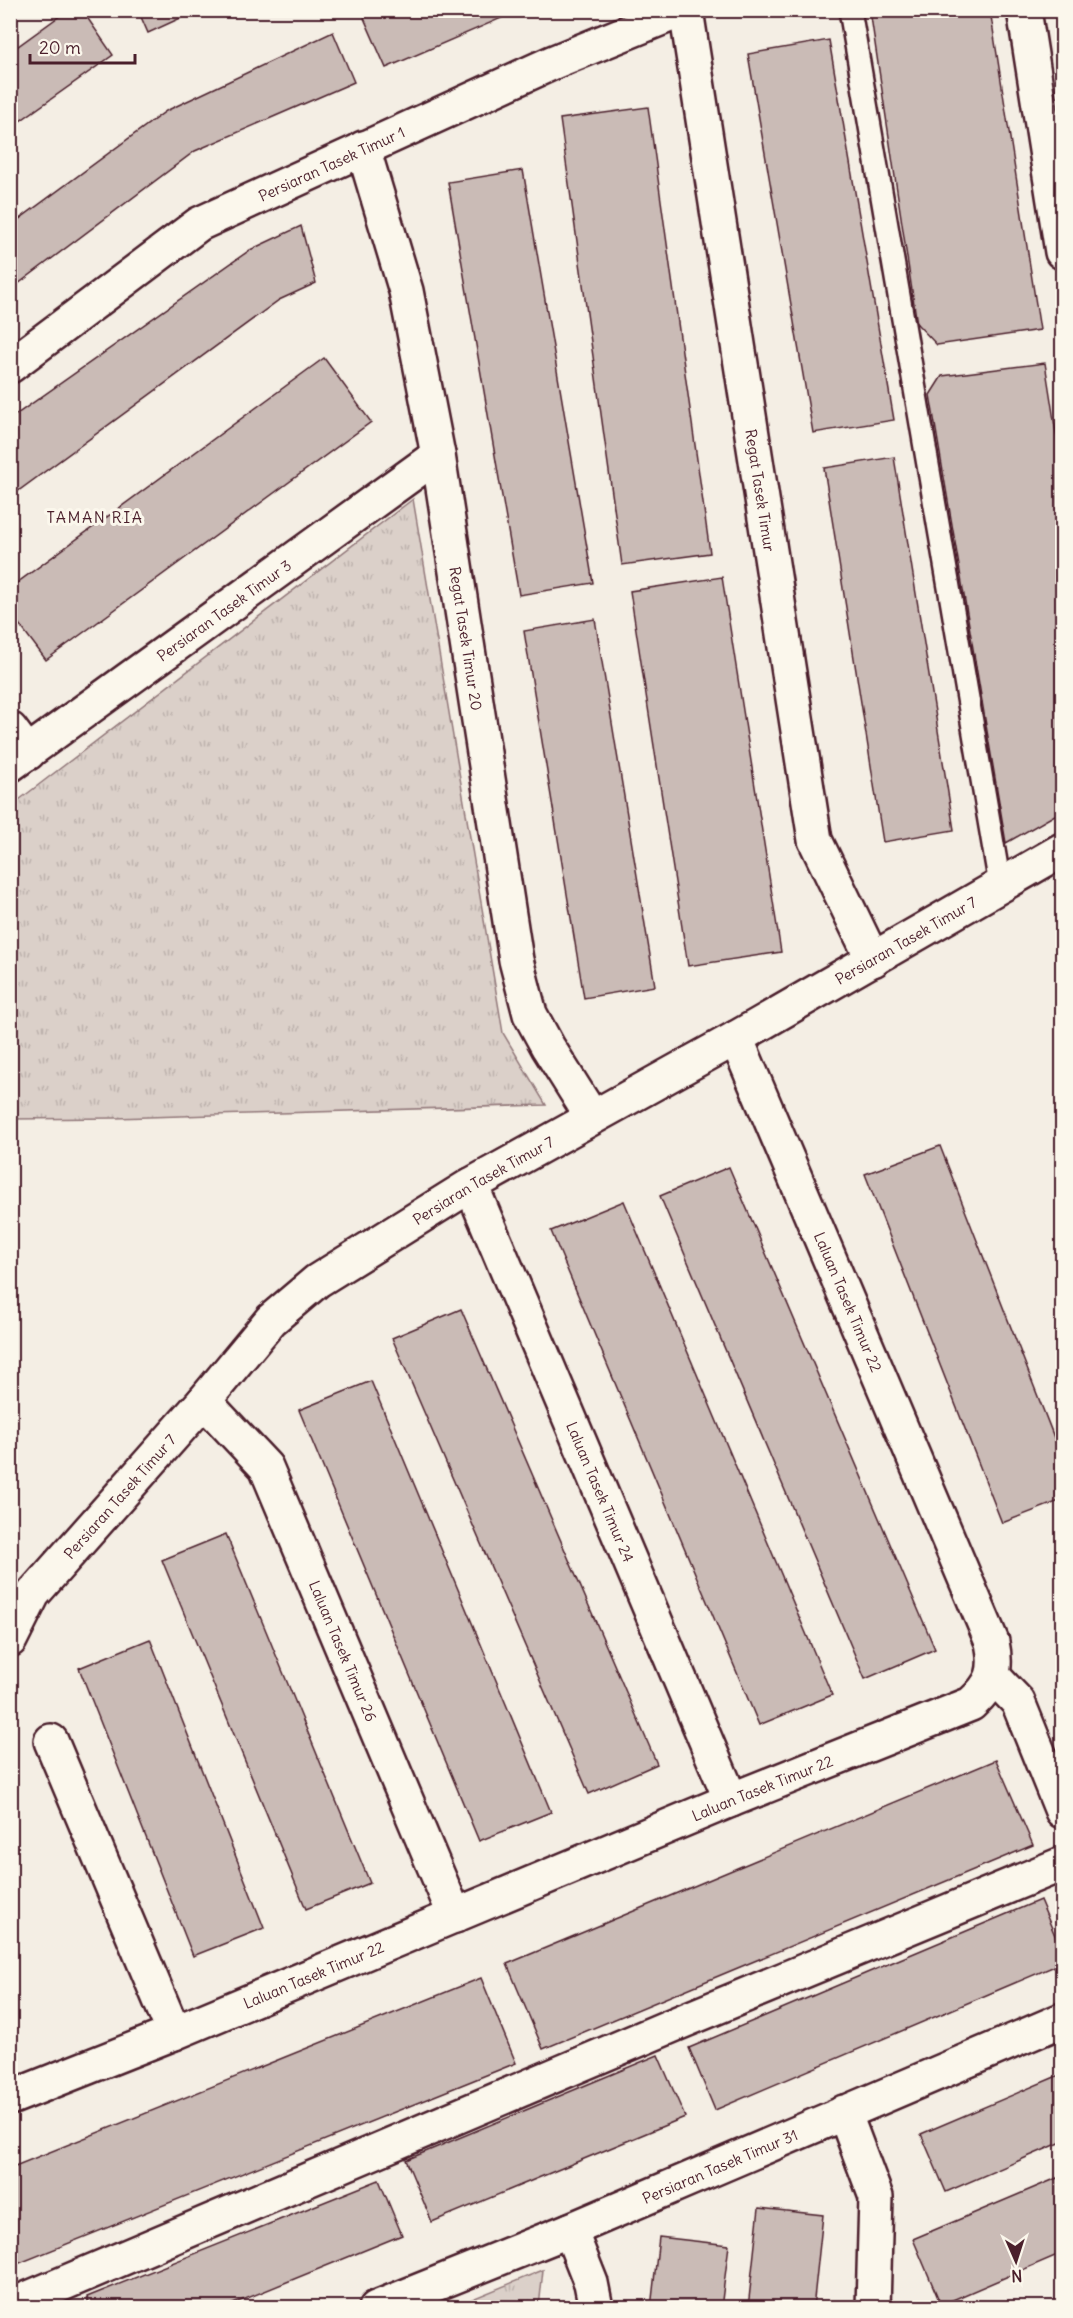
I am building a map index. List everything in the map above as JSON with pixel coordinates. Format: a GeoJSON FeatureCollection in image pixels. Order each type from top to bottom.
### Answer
{"type":"FeatureCollection","features":[{"type":"Feature","properties":{"kind":"street","name":"Persiaran Tasek Timur 1"},"geometry":{"type":"LineString","coordinates":[[10,366],[199,224],[554,62],[684,10]]}},
{"type":"Feature","properties":{"kind":"street","name":"Regat Tasek Timur"},"geometry":{"type":"LineString","coordinates":[[684,10],[815,840],[873,960]]}},
{"type":"Feature","properties":{"kind":"street"},"geometry":{"type":"LineString","coordinates":[[1024,10],[1062,252]]}},
{"type":"Feature","properties":{"kind":"street","name":"Regat Tasek Timur 20"},"geometry":{"type":"LineString","coordinates":[[363,148],[406,291],[438,454],[516,960],[530,1014],[592,1117]]}},
{"type":"Feature","properties":{"kind":"street","name":"Persiaran Tasek Timur 3"},"geometry":{"type":"LineString","coordinates":[[16,749],[438,454]]}},
{"type":"Feature","properties":{"kind":"street","name":"Persiaran Tasek Timur 7"},"geometry":{"type":"LineString","coordinates":[[10,1640],[33,1594],[204,1401],[271,1320],[317,1281],[471,1185],[736,1038],[1062,850]]}},
{"type":"Feature","properties":{"kind":"street","name":"Laluan Tasek Timur 22"},"geometry":{"type":"LineString","coordinates":[[10,2098],[174,2033],[731,1800],[971,1704],[984,1692],[993,1676],[996,1660],[992,1642],[736,1038]]}},
{"type":"Feature","properties":{"kind":"street","name":"Laluan Tasek Timur 24"},"geometry":{"type":"LineString","coordinates":[[471,1185],[731,1800]]}},
{"type":"Feature","properties":{"kind":"street","name":"Laluan Tasek Timur 26"},"geometry":{"type":"LineString","coordinates":[[204,1401],[266,1467],[455,1916]]}},
{"type":"Feature","properties":{"kind":"street"},"geometry":{"type":"LineString","coordinates":[[993,1676],[1018,1702],[1062,1811]]}},
{"type":"Feature","properties":{"kind":"street"},"geometry":{"type":"LineString","coordinates":[[51,1741],[174,2033]]}},
{"type":"Feature","properties":{"kind":"street"},"geometry":{"type":"LineString","coordinates":[[10,2306],[660,2030],[1062,1864]]}},
{"type":"Feature","properties":{"kind":"street","name":"Persiaran Tasek Timur 31"},"geometry":{"type":"LineString","coordinates":[[376,2307],[570,2230],[1062,2020]]}},
{"type":"Feature","properties":{"kind":"street"},"geometry":{"type":"LineString","coordinates":[[844,2112],[876,2197],[873,2307]]}},
{"type":"Feature","properties":{"kind":"street"},"geometry":{"type":"LineString","coordinates":[[570,2230],[591,2283],[596,2307]]}},
{"type":"Feature","properties":{"kind":"lane"},"geometry":{"type":"LineString","coordinates":[[850,10],[1000,885]]}},
{"type":"Feature","properties":{"kind":"green space"},"geometry":{"type":"Polygon","coordinates":[[[413,499],[503,1033],[546,1105],[11,1119],[11,806],[413,499]]]}},
{"type":"Feature","properties":{"kind":"green space"},"geometry":{"type":"Polygon","coordinates":[[[543,2270],[539,2307],[453,2307],[543,2270]]]}},
{"type":"Feature","properties":{"kind":"building"},"geometry":{"type":"Polygon","coordinates":[[[68,10],[82,10],[113,55],[10,128],[10,52],[68,10]]]}},
{"type":"Feature","properties":{"kind":"building"},"geometry":{"type":"Polygon","coordinates":[[[138,10],[198,10],[148,33],[138,10]]]}},
{"type":"Feature","properties":{"kind":"building"},"geometry":{"type":"Polygon","coordinates":[[[381,10],[520,10],[386,68],[364,18],[381,10]]]}},
{"type":"Feature","properties":{"kind":"building"},"geometry":{"type":"Polygon","coordinates":[[[870,10],[990,10],[1040,330],[937,345],[917,324],[870,10]]]}},
{"type":"Feature","properties":{"kind":"building"},"geometry":{"type":"Polygon","coordinates":[[[333,32],[354,82],[195,151],[10,290],[10,226],[166,111],[333,32]]]}},
{"type":"Feature","properties":{"kind":"building"},"geometry":{"type":"Polygon","coordinates":[[[829,40],[894,420],[813,433],[748,54],[829,40]]]}},
{"type":"Feature","properties":{"kind":"building"},"geometry":{"type":"Polygon","coordinates":[[[648,107],[710,553],[622,565],[560,119],[648,107]]]}},
{"type":"Feature","properties":{"kind":"building"},"geometry":{"type":"Polygon","coordinates":[[[523,170],[593,583],[519,595],[448,182],[523,170]]]}},
{"type":"Feature","properties":{"kind":"building"},"geometry":{"type":"Polygon","coordinates":[[[301,226],[316,283],[279,300],[10,497],[10,419],[250,250],[301,226]]]}},
{"type":"Feature","properties":{"kind":"building"},"geometry":{"type":"Polygon","coordinates":[[[324,358],[371,422],[46,660],[10,612],[10,588],[324,358]]]}},
{"type":"Feature","properties":{"kind":"building"},"geometry":{"type":"Polygon","coordinates":[[[1045,363],[1062,471],[1062,811],[1006,843],[930,395],[942,376],[1045,363]]]}},
{"type":"Feature","properties":{"kind":"building"},"geometry":{"type":"Polygon","coordinates":[[[894,457],[954,830],[883,842],[824,468],[894,457]]]}},
{"type":"Feature","properties":{"kind":"building"},"geometry":{"type":"Polygon","coordinates":[[[722,577],[781,952],[688,966],[630,591],[722,577]]]}},
{"type":"Feature","properties":{"kind":"building"},"geometry":{"type":"Polygon","coordinates":[[[595,619],[655,986],[584,998],[524,631],[595,619]]]}},
{"type":"Feature","properties":{"kind":"building"},"geometry":{"type":"Polygon","coordinates":[[[940,1146],[1062,1458],[1062,1500],[1002,1523],[865,1174],[940,1146]]]}},
{"type":"Feature","properties":{"kind":"building"},"geometry":{"type":"Polygon","coordinates":[[[729,1167],[935,1649],[865,1679],[660,1196],[729,1167]]]}},
{"type":"Feature","properties":{"kind":"building"},"geometry":{"type":"Polygon","coordinates":[[[624,1201],[832,1695],[759,1725],[551,1231],[624,1201]]]}},
{"type":"Feature","properties":{"kind":"building"},"geometry":{"type":"Polygon","coordinates":[[[461,1309],[657,1764],[589,1794],[392,1338],[461,1309]]]}},
{"type":"Feature","properties":{"kind":"building"},"geometry":{"type":"Polygon","coordinates":[[[371,1381],[551,1812],[479,1841],[299,1410],[371,1381]]]}},
{"type":"Feature","properties":{"kind":"building"},"geometry":{"type":"Polygon","coordinates":[[[226,1534],[370,1883],[306,1909],[162,1560],[226,1534]]]}},
{"type":"Feature","properties":{"kind":"building"},"geometry":{"type":"Polygon","coordinates":[[[150,1639],[264,1928],[193,1956],[79,1668],[150,1639]]]}},
{"type":"Feature","properties":{"kind":"building"},"geometry":{"type":"Polygon","coordinates":[[[996,1760],[1033,1845],[543,2049],[507,1964],[996,1760]]]}},
{"type":"Feature","properties":{"kind":"building"},"geometry":{"type":"Polygon","coordinates":[[[1040,1900],[1062,1952],[1062,1963],[715,2110],[689,2048],[1040,1900]]]}},
{"type":"Feature","properties":{"kind":"building"},"geometry":{"type":"Polygon","coordinates":[[[481,1978],[516,2063],[10,2267],[10,2168],[481,1978]]]}},
{"type":"Feature","properties":{"kind":"building"},"geometry":{"type":"Polygon","coordinates":[[[658,2055],[685,2117],[432,2222],[406,2160],[658,2055]]]}},
{"type":"Feature","properties":{"kind":"building"},"geometry":{"type":"Polygon","coordinates":[[[1062,2074],[1062,2142],[946,2192],[921,2134],[1062,2074]]]}},
{"type":"Feature","properties":{"kind":"building"},"geometry":{"type":"Polygon","coordinates":[[[1062,2176],[1062,2253],[941,2305],[913,2239],[1062,2176]]]}},
{"type":"Feature","properties":{"kind":"building"},"geometry":{"type":"Polygon","coordinates":[[[379,2180],[402,2235],[223,2308],[91,2308],[87,2297],[379,2180]]]}},
{"type":"Feature","properties":{"kind":"building"},"geometry":{"type":"Polygon","coordinates":[[[759,2208],[823,2215],[813,2308],[748,2308],[759,2208]]]}},
{"type":"Feature","properties":{"kind":"building"},"geometry":{"type":"Polygon","coordinates":[[[659,2237],[729,2245],[721,2308],[651,2308],[659,2237]]]}},
{"type":"Feature","properties":{"kind":"district","name":"TAMAN RIA"},"geometry":{"type":"Point","coordinates":[95,517]}}]}
